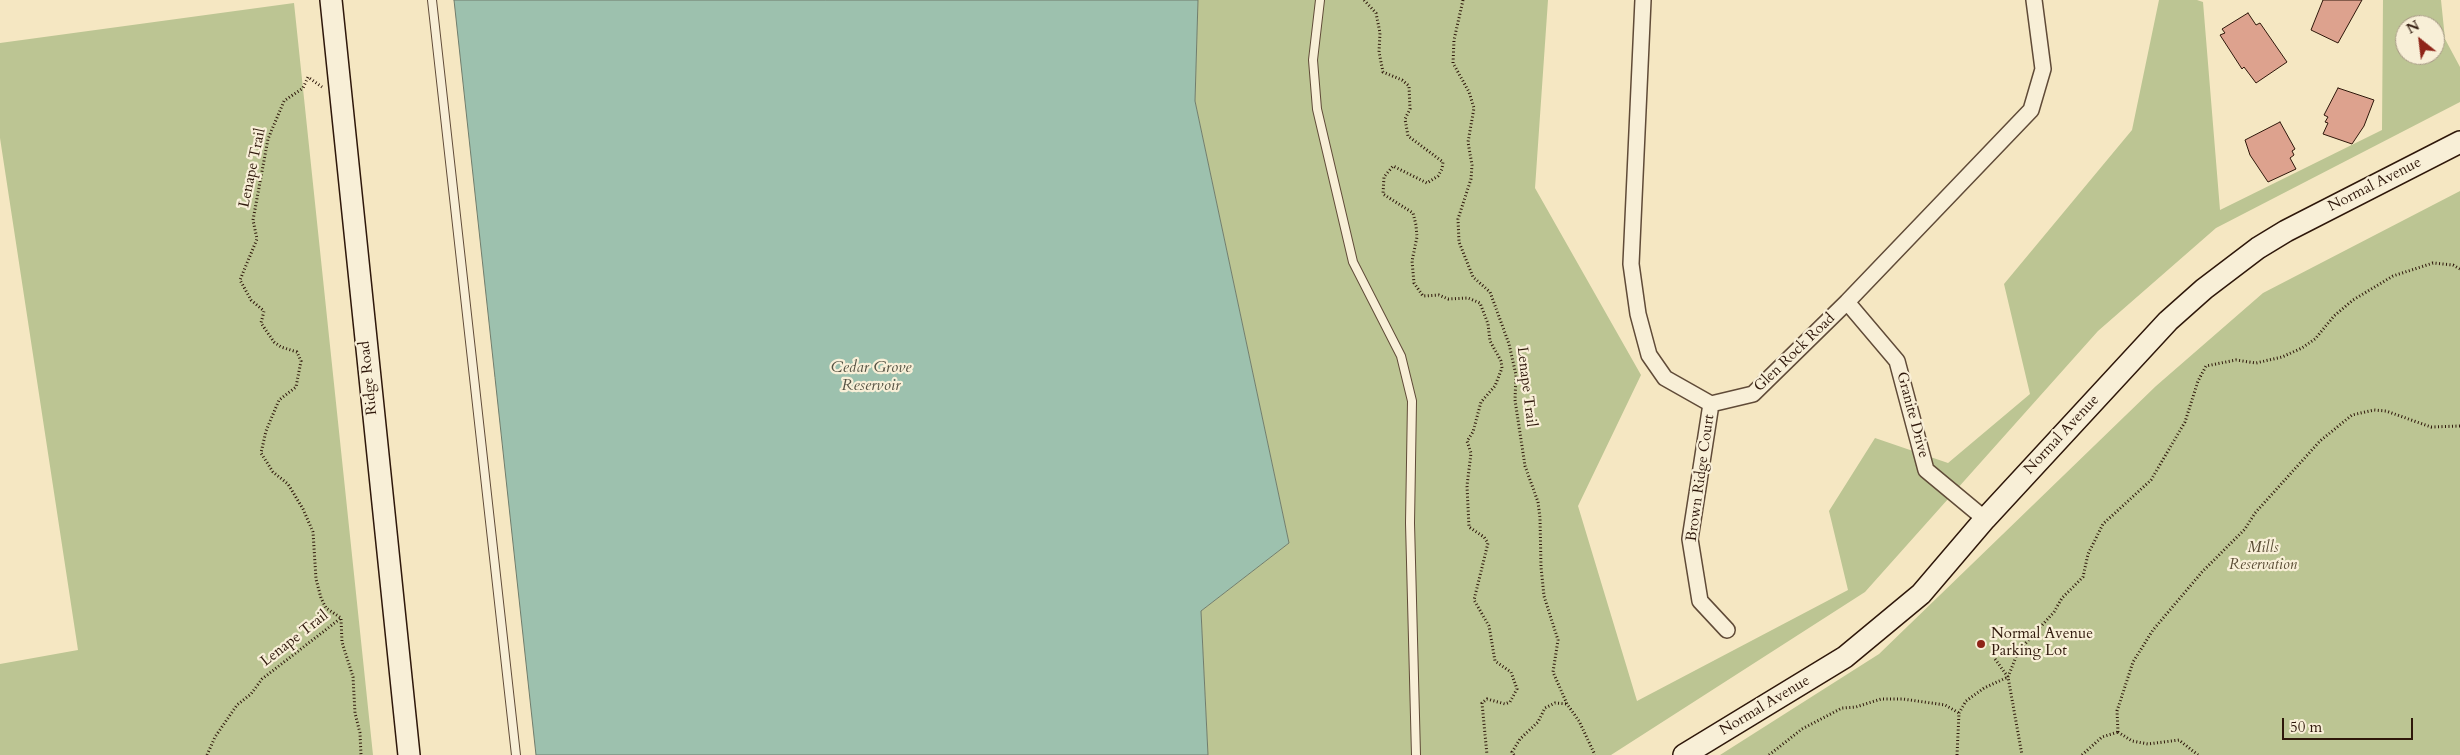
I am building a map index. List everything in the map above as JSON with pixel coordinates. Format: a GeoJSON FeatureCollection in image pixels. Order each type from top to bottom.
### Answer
{"type":"FeatureCollection","features":[{"type":"Feature","properties":{"kind":"street","name":"Ridge Road"},"geometry":{"type":"LineString","coordinates":[[331,0],[410,755]]}},
{"type":"Feature","properties":{"kind":"street"},"geometry":{"type":"LineString","coordinates":[[1642,0],[1631,246],[1631,264],[1638,314],[1649,355],[1664,378],[1711,404]]}},
{"type":"Feature","properties":{"kind":"street","name":"Glen Rock Road"},"geometry":{"type":"LineString","coordinates":[[1711,404],[1753,394],[1848,302],[2031,110],[2043,69],[2034,0]]}},
{"type":"Feature","properties":{"kind":"street","name":"Normal Avenue"},"geometry":{"type":"LineString","coordinates":[[1684,755],[1845,657],[1874,635],[1926,590],[1985,519],[2168,321],[2204,289],[2258,248],[2286,230],[2460,142]]}},
{"type":"Feature","properties":{"kind":"street","name":"Granite Drive"},"geometry":{"type":"LineString","coordinates":[[1848,302],[1897,360],[1926,470],[1985,519]]}},
{"type":"Feature","properties":{"kind":"street","name":"Brown Ridge Court"},"geometry":{"type":"LineString","coordinates":[[1711,404],[1690,539],[1700,601],[1727,630]]}},
{"type":"Feature","properties":{"kind":"lane"},"geometry":{"type":"LineString","coordinates":[[432,0],[516,755]]}},
{"type":"Feature","properties":{"kind":"lane"},"geometry":{"type":"LineString","coordinates":[[1320,0],[1313,60],[1317,109],[1353,262],[1400,356],[1412,401],[1410,522],[1416,755]]}},
{"type":"Feature","properties":{"kind":"path"},"geometry":{"type":"LineString","coordinates":[[1364,0],[1376,13],[1380,33],[1379,52],[1383,72],[1402,80],[1409,86],[1410,109],[1405,119],[1408,136],[1443,162],[1438,176],[1427,183],[1393,166],[1384,177],[1383,194],[1413,213],[1417,237],[1412,261],[1414,283],[1423,296],[1468,298],[1480,303],[1488,324],[1490,341],[1501,361],[1502,368],[1495,386],[1481,402],[1473,432],[1467,441],[1471,454],[1467,486],[1469,527],[1488,543],[1474,600],[1489,626],[1495,661],[1511,672],[1517,689],[1510,702],[1505,704],[1487,699],[1482,702],[1488,755]]}},
{"type":"Feature","properties":{"kind":"path","name":"Lenape Trail"},"geometry":{"type":"LineString","coordinates":[[1463,0],[1454,40],[1453,63],[1469,92],[1474,108],[1468,142],[1471,172],[1458,219],[1459,242],[1473,278],[1490,292],[1503,324],[1514,363],[1514,400],[1525,466],[1538,502],[1540,518],[1540,567],[1544,596],[1558,640],[1553,672],[1567,704],[1579,720],[1595,755]]}},
{"type":"Feature","properties":{"kind":"path","name":"Lenape Trail"},"geometry":{"type":"LineString","coordinates":[[207,755],[215,737],[237,705],[251,694],[262,679],[340,618],[326,608],[321,598],[316,579],[313,532],[303,509],[288,484],[273,472],[261,454],[266,431],[279,400],[296,387],[301,360],[297,352],[281,347],[274,342],[261,323],[264,310],[251,300],[240,280],[257,239],[253,220],[268,139],[284,102],[303,88],[308,77],[340,99]]}},
{"type":"Feature","properties":{"kind":"path"},"geometry":{"type":"LineString","coordinates":[[1957,755],[1959,713],[1966,701],[1984,688],[2008,677],[2024,645],[2054,612],[2062,598],[2083,577],[2088,554],[2103,524],[2152,480],[2185,422],[2198,381],[2206,366],[2236,360],[2256,363],[2282,357],[2302,348],[2315,339],[2334,316],[2353,300],[2392,276],[2433,263],[2453,265],[2460,269]]}},
{"type":"Feature","properties":{"kind":"path"},"geometry":{"type":"LineString","coordinates":[[2118,732],[2117,711],[2134,662],[2153,630],[2202,572],[2245,530],[2255,513],[2320,441],[2352,416],[2374,410],[2386,411],[2430,427],[2460,426]]}},
{"type":"Feature","properties":{"kind":"path"},"geometry":{"type":"LineString","coordinates":[[340,618],[342,642],[353,677],[354,713],[360,732],[361,755]]}},
{"type":"Feature","properties":{"kind":"path"},"geometry":{"type":"LineString","coordinates":[[1995,659],[2008,677],[2022,755]]}},
{"type":"Feature","properties":{"kind":"path"},"geometry":{"type":"LineString","coordinates":[[1769,755],[1802,729],[1842,708],[1856,707],[1881,699],[1904,699],[1945,705],[1959,713]]}},
{"type":"Feature","properties":{"kind":"path"},"geometry":{"type":"LineString","coordinates":[[1514,755],[1512,752],[1520,739],[1538,722],[1545,708],[1555,703],[1567,704]]}},
{"type":"Feature","properties":{"kind":"path"},"geometry":{"type":"LineString","coordinates":[[2082,755],[2102,737],[2118,732]]}},
{"type":"Feature","properties":{"kind":"path"},"geometry":{"type":"LineString","coordinates":[[2118,732],[2132,741],[2148,744],[2179,740],[2198,755]]}},
{"type":"Feature","properties":{"kind":"green space"},"geometry":{"type":"Polygon","coordinates":[[[1198,0],[1548,0],[1535,188],[1641,375],[1578,506],[1637,701],[1848,590],[1829,511],[1875,438],[1948,463],[2030,394],[2004,284],[2132,130],[2159,0],[2197,0],[2203,2],[2220,210],[2382,130],[2383,0],[2441,0],[2443,15],[2395,15],[2395,65],[2445,65],[2445,39],[2460,67],[2460,102],[2216,228],[2098,331],[1865,592],[1611,755],[1208,755],[1201,611],[1289,543],[1195,101],[1198,0]]]}},
{"type":"Feature","properties":{"kind":"green space"},"geometry":{"type":"Polygon","coordinates":[[[294,3],[373,755],[0,755],[0,664],[78,650],[0,138],[0,43],[294,3]]]}},
{"type":"Feature","properties":{"kind":"green space","name":"Mills Reservation"},"geometry":{"type":"Polygon","coordinates":[[[2460,191],[2460,755],[1720,755],[1879,654],[2156,386],[2263,293],[2460,191]]]}},
{"type":"Feature","properties":{"kind":"water","name":"Cedar Grove Reservoir"},"geometry":{"type":"Polygon","coordinates":[[[454,0],[1198,0],[1195,101],[1289,543],[1201,611],[1208,755],[536,755],[454,0]]]}},
{"type":"Feature","properties":{"kind":"building"},"geometry":{"type":"Polygon","coordinates":[[[2323,0],[2362,0],[2338,43],[2311,30],[2323,0]]]}},
{"type":"Feature","properties":{"kind":"building"},"geometry":{"type":"Polygon","coordinates":[[[2248,13],[2256,25],[2260,23],[2287,62],[2256,83],[2244,67],[2242,69],[2220,35],[2225,33],[2222,29],[2248,13]]]}},
{"type":"Feature","properties":{"kind":"building"},"geometry":{"type":"Polygon","coordinates":[[[2338,88],[2374,100],[2364,126],[2352,144],[2323,134],[2328,123],[2325,122],[2328,117],[2324,115],[2338,88]]]}},
{"type":"Feature","properties":{"kind":"building"},"geometry":{"type":"Polygon","coordinates":[[[2280,122],[2295,149],[2292,151],[2294,155],[2290,158],[2296,169],[2268,182],[2250,155],[2245,140],[2280,122]]]}},
{"type":"Feature","properties":{"kind":"place","name":"Normal Avenue Parking Lot"},"geometry":{"type":"Point","coordinates":[1981,644]}}]}
